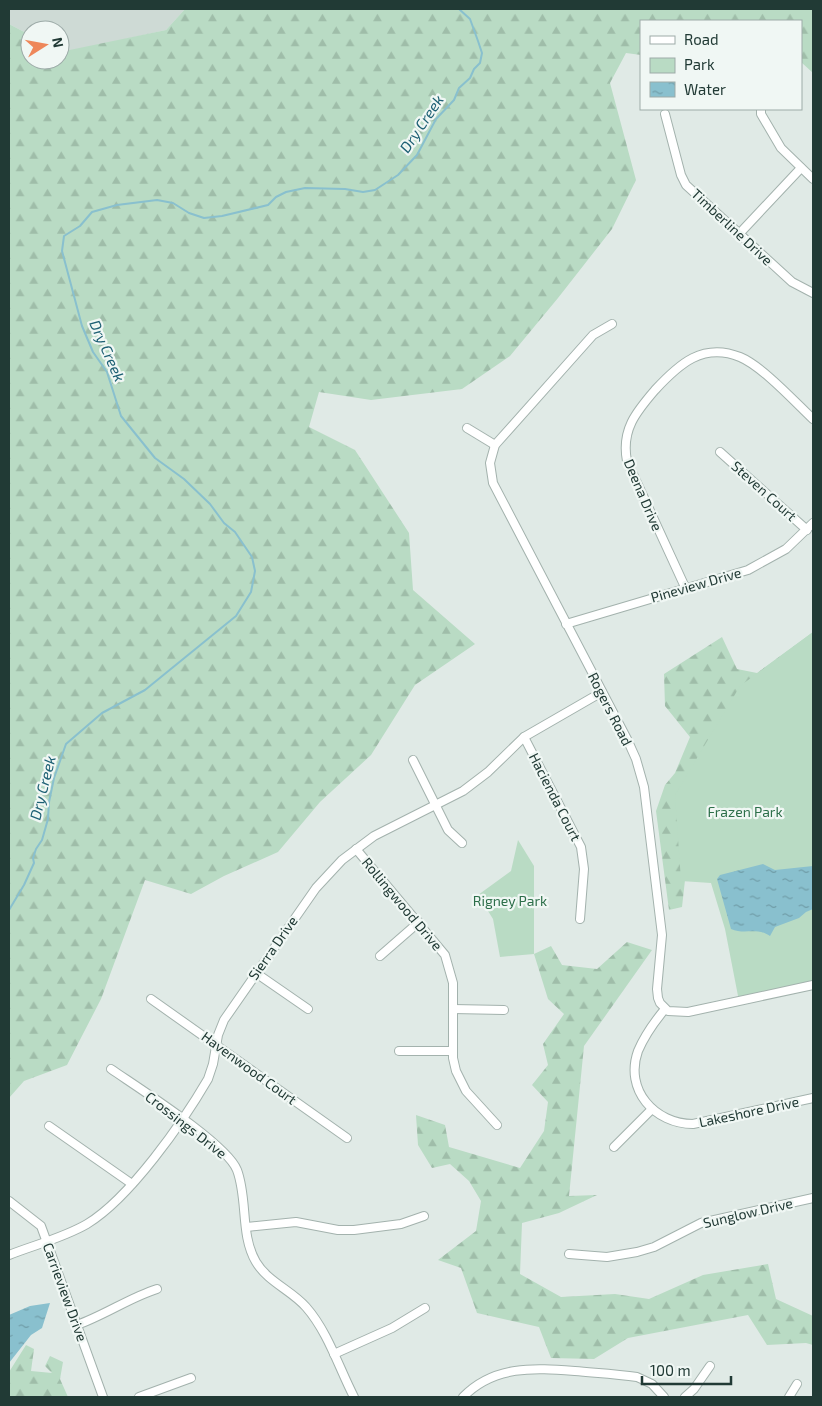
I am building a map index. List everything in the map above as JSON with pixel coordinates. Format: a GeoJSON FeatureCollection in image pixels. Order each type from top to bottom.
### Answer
{"type":"FeatureCollection","features":[{"type":"Feature","properties":{"kind":"street"},"geometry":{"type":"LineString","coordinates":[[761,110],[781,148],[813,179]]}},
{"type":"Feature","properties":{"kind":"street","name":"Timberline Drive"},"geometry":{"type":"LineString","coordinates":[[664,114],[681,175],[686,185],[792,282],[813,293]]}},
{"type":"Feature","properties":{"kind":"street"},"geometry":{"type":"LineString","coordinates":[[739,234],[801,168]]}},
{"type":"Feature","properties":{"kind":"street"},"geometry":{"type":"LineString","coordinates":[[467,428],[495,445],[593,335],[612,324]]}},
{"type":"Feature","properties":{"kind":"street","name":"Deena Drive"},"geometry":{"type":"LineString","coordinates":[[686,587],[627,461],[626,439],[634,414],[682,363],[705,354],[717,352],[747,361],[813,419]]}},
{"type":"Feature","properties":{"kind":"street","name":"Rogers Road"},"geometry":{"type":"LineString","coordinates":[[495,445],[490,463],[495,489],[636,759],[644,787],[662,935],[656,989],[660,1004],[665,1009]]}},
{"type":"Feature","properties":{"kind":"street","name":"Steven Court"},"geometry":{"type":"LineString","coordinates":[[720,452],[807,530]]}},
{"type":"Feature","properties":{"kind":"street","name":"Pineview Drive"},"geometry":{"type":"LineString","coordinates":[[566,624],[686,587],[730,576],[761,564],[786,550],[813,523]]}},
{"type":"Feature","properties":{"kind":"street","name":"Sierra Drive"},"geometry":{"type":"LineString","coordinates":[[9,1254],[73,1232],[88,1224],[132,1184],[208,1079],[224,1020],[316,888],[356,849],[374,836],[480,779],[524,737],[602,692]]}},
{"type":"Feature","properties":{"kind":"street","name":"Hacienda Court"},"geometry":{"type":"LineString","coordinates":[[524,737],[581,847],[584,869],[580,919]]}},
{"type":"Feature","properties":{"kind":"street"},"geometry":{"type":"LineString","coordinates":[[413,760],[448,830],[462,843]]}},
{"type":"Feature","properties":{"kind":"street","name":"Rollingwood Drive"},"geometry":{"type":"LineString","coordinates":[[356,849],[445,955],[453,983],[453,1050],[456,1071],[466,1091],[497,1125]]}},
{"type":"Feature","properties":{"kind":"street"},"geometry":{"type":"LineString","coordinates":[[380,956],[419,922]]}},
{"type":"Feature","properties":{"kind":"street"},"geometry":{"type":"LineString","coordinates":[[256,973],[308,1008]]}},
{"type":"Feature","properties":{"kind":"street"},"geometry":{"type":"LineString","coordinates":[[665,1009],[688,1012],[813,985]]}},
{"type":"Feature","properties":{"kind":"street","name":"Havenwood Court"},"geometry":{"type":"LineString","coordinates":[[151,999],[346,1138]]}},
{"type":"Feature","properties":{"kind":"street"},"geometry":{"type":"LineString","coordinates":[[453,1008],[504,1010]]}},
{"type":"Feature","properties":{"kind":"street","name":"Lakeshore Drive"},"geometry":{"type":"LineString","coordinates":[[665,1009],[644,1040],[635,1062],[636,1078],[640,1093],[652,1109],[668,1120],[693,1124],[813,1098]]}},
{"type":"Feature","properties":{"kind":"street"},"geometry":{"type":"LineString","coordinates":[[399,1051],[453,1050]]}},
{"type":"Feature","properties":{"kind":"street","name":"Crossings Drive"},"geometry":{"type":"LineString","coordinates":[[111,1069],[181,1118],[221,1149],[236,1168],[251,1249],[256,1262],[268,1277],[308,1309],[334,1354],[354,1397]]}},
{"type":"Feature","properties":{"kind":"street"},"geometry":{"type":"LineString","coordinates":[[614,1147],[652,1109]]}},
{"type":"Feature","properties":{"kind":"street"},"geometry":{"type":"LineString","coordinates":[[49,1126],[132,1184]]}},
{"type":"Feature","properties":{"kind":"street","name":"Sunglow Drive"},"geometry":{"type":"LineString","coordinates":[[569,1254],[606,1257],[637,1252],[654,1247],[701,1223],[813,1198]]}},
{"type":"Feature","properties":{"kind":"street","name":"Carrieview Drive"},"geometry":{"type":"LineString","coordinates":[[9,1201],[36,1220],[41,1226],[103,1397]]}},
{"type":"Feature","properties":{"kind":"street"},"geometry":{"type":"LineString","coordinates":[[247,1227],[296,1222],[338,1230],[354,1230],[395,1225],[424,1216]]}},
{"type":"Feature","properties":{"kind":"street"},"geometry":{"type":"LineString","coordinates":[[78,1325],[157,1289]]}},
{"type":"Feature","properties":{"kind":"street"},"geometry":{"type":"LineString","coordinates":[[334,1354],[392,1328],[425,1308]]}},
{"type":"Feature","properties":{"kind":"street"},"geometry":{"type":"LineString","coordinates":[[685,1397],[694,1390],[710,1366]]}},
{"type":"Feature","properties":{"kind":"street"},"geometry":{"type":"LineString","coordinates":[[463,1397],[492,1377],[514,1370],[536,1368],[637,1377],[652,1384],[664,1397]]}},
{"type":"Feature","properties":{"kind":"street"},"geometry":{"type":"LineString","coordinates":[[139,1397],[191,1378]]}},
{"type":"Feature","properties":{"kind":"street"},"geometry":{"type":"LineString","coordinates":[[789,1397],[797,1384]]}},
{"type":"Feature","properties":{"kind":"shaded area"},"geometry":{"type":"Polygon","coordinates":[[[9,9],[185,9],[166,30],[70,51],[70,20],[20,20],[20,30],[9,24],[9,9]]]}},
{"type":"Feature","properties":{"kind":"green space"},"geometry":{"type":"Polygon","coordinates":[[[185,9],[813,9],[813,73],[802,63],[802,20],[640,20],[640,55],[626,53],[610,83],[636,180],[612,229],[510,356],[462,389],[371,400],[319,392],[309,427],[355,450],[409,533],[413,590],[475,644],[415,685],[371,755],[320,802],[278,852],[224,876],[191,894],[145,880],[101,999],[67,1065],[24,1081],[9,1098],[9,24],[20,30],[20,70],[70,70],[70,50],[166,30],[185,9]]]}},
{"type":"Feature","properties":{"kind":"green space"},"geometry":{"type":"Polygon","coordinates":[[[813,632],[686,871],[682,907],[669,910],[656,811],[665,785],[675,773],[690,737],[665,706],[664,674],[722,637],[737,669],[757,673],[813,632]]]}},
{"type":"Feature","properties":{"kind":"green space","name":"Frazen Park"},"geometry":{"type":"Polygon","coordinates":[[[813,632],[813,985],[739,1001],[725,929],[711,883],[681,881],[675,795],[740,686],[813,632]]]}},
{"type":"Feature","properties":{"kind":"green space","name":"Rigney Park"},"geometry":{"type":"Polygon","coordinates":[[[518,840],[534,866],[534,954],[500,957],[493,919],[478,895],[511,871],[518,840]]]}},
{"type":"Feature","properties":{"kind":"green space"},"geometry":{"type":"Polygon","coordinates":[[[627,942],[652,950],[584,1046],[569,1196],[597,1195],[559,1213],[522,1223],[520,1274],[561,1297],[615,1294],[649,1299],[703,1275],[768,1264],[776,1299],[813,1316],[813,1345],[806,1343],[767,1345],[748,1315],[628,1338],[594,1359],[551,1358],[539,1327],[477,1313],[461,1268],[438,1260],[476,1231],[481,1201],[469,1181],[450,1164],[432,1168],[418,1145],[416,1115],[445,1125],[449,1147],[520,1168],[544,1131],[548,1102],[532,1085],[548,1065],[543,1044],[564,1014],[548,999],[534,954],[551,946],[562,965],[597,969],[627,942]]]}},
{"type":"Feature","properties":{"kind":"green space"},"geometry":{"type":"Polygon","coordinates":[[[26,1345],[34,1349],[31,1371],[52,1373],[45,1366],[50,1356],[63,1362],[60,1379],[68,1397],[9,1397],[9,1372],[26,1345]]]}},
{"type":"Feature","properties":{"kind":"water"},"geometry":{"type":"Polygon","coordinates":[[[763,864],[775,870],[813,866],[813,909],[799,918],[775,927],[770,936],[755,931],[736,931],[731,929],[717,879],[720,875],[763,864]]]}},
{"type":"Feature","properties":{"kind":"water"},"geometry":{"type":"Polygon","coordinates":[[[50,1303],[42,1328],[31,1335],[9,1363],[9,1315],[30,1306],[50,1303]]]}},
{"type":"Feature","properties":{"kind":"waterway","name":"Dry Creek"},"geometry":{"type":"LineString","coordinates":[[9,910],[24,885],[34,863],[33,858],[36,849],[42,840],[48,819],[54,778],[66,744],[102,713],[145,690],[236,616],[251,592],[255,571],[252,557],[235,532],[224,523],[210,504],[184,479],[155,458],[121,416],[107,372],[93,352],[82,326],[62,251],[64,236],[80,226],[92,212],[117,205],[157,200],[173,203],[189,213],[204,218],[222,216],[268,205],[276,197],[286,192],[305,188],[345,189],[363,192],[375,190],[398,175],[417,155],[436,119],[454,100],[459,88],[470,78],[474,69],[480,63],[482,53],[470,19],[459,9]]}}]}
